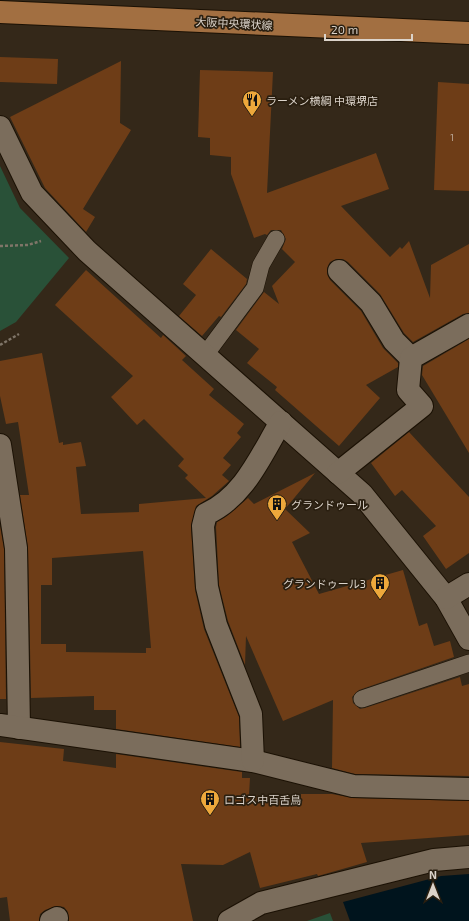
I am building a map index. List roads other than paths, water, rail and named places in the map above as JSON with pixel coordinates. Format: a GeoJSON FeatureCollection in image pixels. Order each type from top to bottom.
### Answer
{"type":"FeatureCollection","features":[{"type":"Feature","properties":{"kind":"main road","name":"大阪中央環状線"},"geometry":{"type":"LineString","coordinates":[[0,12],[469,33]]}},
{"type":"Feature","properties":{"kind":"street"},"geometry":{"type":"LineString","coordinates":[[0,127],[32,193],[87,251],[362,494],[446,598],[469,639]]}},
{"type":"Feature","properties":{"kind":"street"},"geometry":{"type":"LineString","coordinates":[[339,271],[371,303],[394,341],[412,358]]}},
{"type":"Feature","properties":{"kind":"street"},"geometry":{"type":"LineString","coordinates":[[412,358],[469,325]]}},
{"type":"Feature","properties":{"kind":"street"},"geometry":{"type":"LineString","coordinates":[[338,473],[422,406],[408,390],[412,358]]}},
{"type":"Feature","properties":{"kind":"street"},"geometry":{"type":"LineString","coordinates":[[253,761],[251,714],[216,625],[207,587],[203,526],[206,514],[219,508],[241,489],[281,422]]}},
{"type":"Feature","properties":{"kind":"street"},"geometry":{"type":"LineString","coordinates":[[0,445],[16,548],[9,727],[253,761],[353,786],[469,789]]}},
{"type":"Feature","properties":{"kind":"street"},"geometry":{"type":"LineString","coordinates":[[446,598],[469,584]]}},
{"type":"Feature","properties":{"kind":"street"},"geometry":{"type":"LineString","coordinates":[[230,921],[261,903],[434,860],[469,857]]}},
{"type":"Feature","properties":{"kind":"lane"},"geometry":{"type":"LineString","coordinates":[[205,355],[255,288],[261,265],[276,239]]}},
{"type":"Feature","properties":{"kind":"lane"},"geometry":{"type":"LineString","coordinates":[[362,699],[469,663]]}},
{"type":"Feature","properties":{"kind":"water"},"geometry":{"type":"Polygon","coordinates":[[[469,874],[469,921],[350,921],[343,902],[441,876],[469,874]]]}},
{"type":"Feature","properties":{"kind":"place","name":"ラーメン横綱 中環堺店"},"geometry":{"type":"Point","coordinates":[252,117]}},
{"type":"Feature","properties":{"kind":"place","name":"グランドゥール"},"geometry":{"type":"Point","coordinates":[277,521]}},
{"type":"Feature","properties":{"kind":"place","name":"グランドゥール3"},"geometry":{"type":"Point","coordinates":[380,600]}},
{"type":"Feature","properties":{"kind":"place","name":"ロゴス中百舌鳥"},"geometry":{"type":"Point","coordinates":[210,816]}}]}
